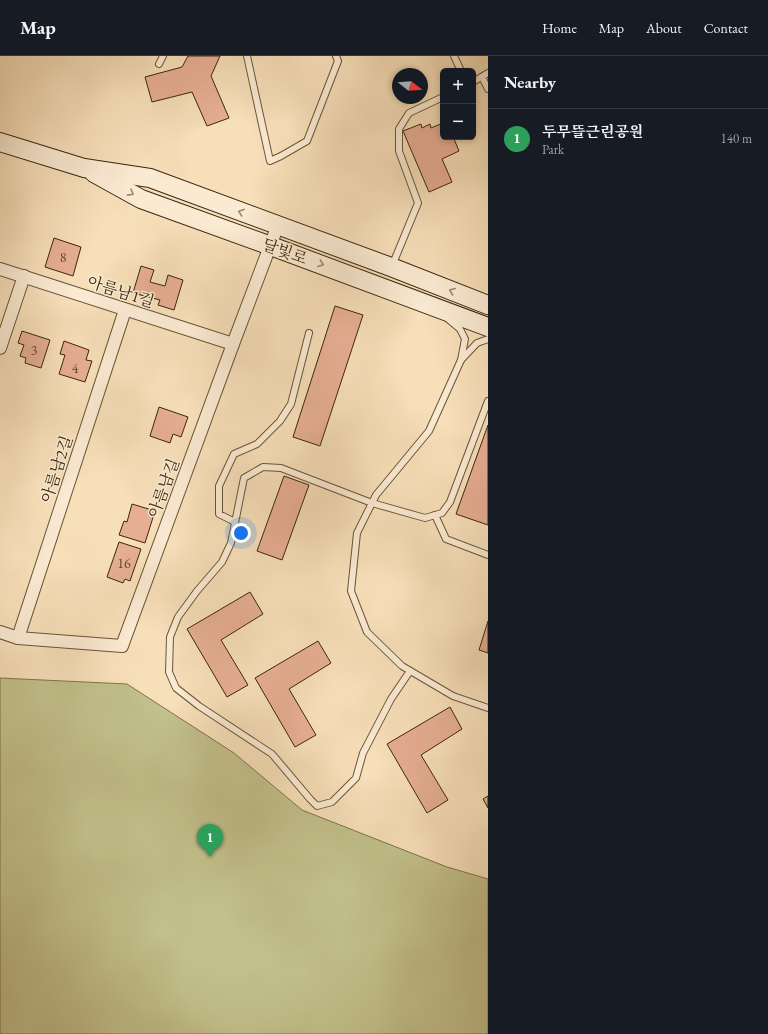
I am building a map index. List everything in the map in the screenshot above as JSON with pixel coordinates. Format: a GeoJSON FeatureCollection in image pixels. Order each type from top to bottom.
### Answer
{"type":"FeatureCollection","features":[{"type":"Feature","properties":{"kind":"street","name":"달빛로"},"geometry":{"type":"LineString","coordinates":[[0,142],[84,168],[150,178],[391,267],[488,305]]}},
{"type":"Feature","properties":{"kind":"street","name":"달빛로"},"geometry":{"type":"LineString","coordinates":[[84,168],[141,199],[488,327]]}},
{"type":"Feature","properties":{"kind":"street","name":"아름남길"},"geometry":{"type":"LineString","coordinates":[[0,632],[18,638],[122,646],[232,344],[278,225]]}},
{"type":"Feature","properties":{"kind":"street","name":"아름남1길"},"geometry":{"type":"LineString","coordinates":[[0,269],[232,344]]}},
{"type":"Feature","properties":{"kind":"street"},"geometry":{"type":"LineString","coordinates":[[0,348],[24,276]]}},
{"type":"Feature","properties":{"kind":"street","name":"아름남2길"},"geometry":{"type":"LineString","coordinates":[[18,638],[125,310]]}},
{"type":"Feature","properties":{"kind":"lane"},"geometry":{"type":"LineString","coordinates":[[159,64],[163,56]]}},
{"type":"Feature","properties":{"kind":"lane"},"geometry":{"type":"LineString","coordinates":[[247,56],[270,161],[307,141],[338,61],[336,56]]}},
{"type":"Feature","properties":{"kind":"lane"},"geometry":{"type":"LineString","coordinates":[[454,56],[460,68]]}},
{"type":"Feature","properties":{"kind":"lane"},"geometry":{"type":"LineString","coordinates":[[476,80],[488,73]]}},
{"type":"Feature","properties":{"kind":"lane"},"geometry":{"type":"LineString","coordinates":[[482,77],[488,89]]}},
{"type":"Feature","properties":{"kind":"lane"},"geometry":{"type":"LineString","coordinates":[[391,267],[418,203],[399,151],[399,129],[409,113],[440,98]]}},
{"type":"Feature","properties":{"kind":"lane"},"geometry":{"type":"LineString","coordinates":[[431,306],[460,329],[465,339],[461,360],[429,431],[376,495],[357,533],[351,591],[367,632],[402,666],[453,696],[488,708]]}},
{"type":"Feature","properties":{"kind":"lane"},"geometry":{"type":"LineString","coordinates":[[235,522],[219,514],[219,486],[234,454],[257,444],[280,421],[291,404],[309,332]]}},
{"type":"Feature","properties":{"kind":"lane"},"geometry":{"type":"LineString","coordinates":[[461,360],[477,343],[488,339]]}},
{"type":"Feature","properties":{"kind":"lane"},"geometry":{"type":"LineString","coordinates":[[410,671],[391,699],[363,753],[356,778],[332,802],[317,806],[272,754],[199,706],[176,688],[169,672],[170,637],[178,617],[197,591],[222,562],[231,543],[244,478],[263,468],[281,468],[372,502],[425,518],[442,513],[450,502],[488,401]]}},
{"type":"Feature","properties":{"kind":"lane"},"geometry":{"type":"LineString","coordinates":[[435,515],[446,539],[488,555]]}},
{"type":"Feature","properties":{"kind":"shaded area"},"geometry":{"type":"Polygon","coordinates":[[[0,678],[127,684],[234,753],[302,810],[447,867],[488,879],[488,1034],[0,1034],[0,678]]]}},
{"type":"Feature","properties":{"kind":"building"},"geometry":{"type":"Polygon","coordinates":[[[188,56],[220,56],[211,76],[229,118],[207,126],[192,92],[152,102],[145,77],[182,67],[188,56]]]}},
{"type":"Feature","properties":{"kind":"building"},"geometry":{"type":"Polygon","coordinates":[[[421,124],[422,128],[430,124],[431,128],[440,124],[440,140],[454,140],[459,151],[442,159],[452,182],[429,192],[403,131],[421,124]]]}},
{"type":"Feature","properties":{"kind":"building"},"geometry":{"type":"Polygon","coordinates":[[[54,238],[81,247],[73,276],[45,267],[54,238]]]}},
{"type":"Feature","properties":{"kind":"building"},"geometry":{"type":"Polygon","coordinates":[[[141,266],[154,270],[150,282],[165,286],[168,275],[183,280],[174,310],[158,305],[160,300],[133,293],[141,266]]]}},
{"type":"Feature","properties":{"kind":"building"},"geometry":{"type":"Polygon","coordinates":[[[335,306],[363,315],[320,446],[293,437],[335,306]]]}},
{"type":"Feature","properties":{"kind":"building"},"geometry":{"type":"Polygon","coordinates":[[[22,331],[50,340],[41,368],[25,363],[26,358],[20,356],[24,345],[18,343],[22,331]]]}},
{"type":"Feature","properties":{"kind":"building"},"geometry":{"type":"Polygon","coordinates":[[[64,341],[89,350],[86,360],[92,361],[85,382],[59,374],[65,355],[60,354],[64,341]]]}},
{"type":"Feature","properties":{"kind":"building"},"geometry":{"type":"Polygon","coordinates":[[[159,407],[188,417],[181,437],[173,434],[170,443],[150,436],[159,407]]]}},
{"type":"Feature","properties":{"kind":"building"},"geometry":{"type":"Polygon","coordinates":[[[488,425],[488,525],[456,514],[488,425]]]}},
{"type":"Feature","properties":{"kind":"building"},"geometry":{"type":"Polygon","coordinates":[[[284,476],[309,485],[282,560],[257,551],[284,476]]]}},
{"type":"Feature","properties":{"kind":"building"},"geometry":{"type":"Polygon","coordinates":[[[132,504],[155,511],[145,543],[119,535],[124,521],[127,522],[132,504]]]}},
{"type":"Feature","properties":{"kind":"building"},"geometry":{"type":"Polygon","coordinates":[[[119,542],[141,549],[130,581],[125,579],[123,583],[107,577],[119,542]]]}},
{"type":"Feature","properties":{"kind":"building"},"geometry":{"type":"Polygon","coordinates":[[[250,592],[263,614],[221,640],[248,685],[227,697],[187,629],[250,592]]]}},
{"type":"Feature","properties":{"kind":"building"},"geometry":{"type":"Polygon","coordinates":[[[488,621],[488,653],[479,650],[488,621]]]}},
{"type":"Feature","properties":{"kind":"building"},"geometry":{"type":"Polygon","coordinates":[[[318,641],[331,663],[289,689],[316,735],[295,747],[255,678],[318,641]]]}},
{"type":"Feature","properties":{"kind":"building"},"geometry":{"type":"Polygon","coordinates":[[[450,707],[462,729],[421,755],[448,800],[427,813],[387,744],[450,707]]]}},
{"type":"Feature","properties":{"kind":"building"},"geometry":{"type":"Polygon","coordinates":[[[488,796],[488,808],[483,799],[488,796]]]}},
{"type":"Feature","properties":{"kind":"place","name":"두무뜰근린공원"},"geometry":{"type":"Point","coordinates":[210,857]}}]}
